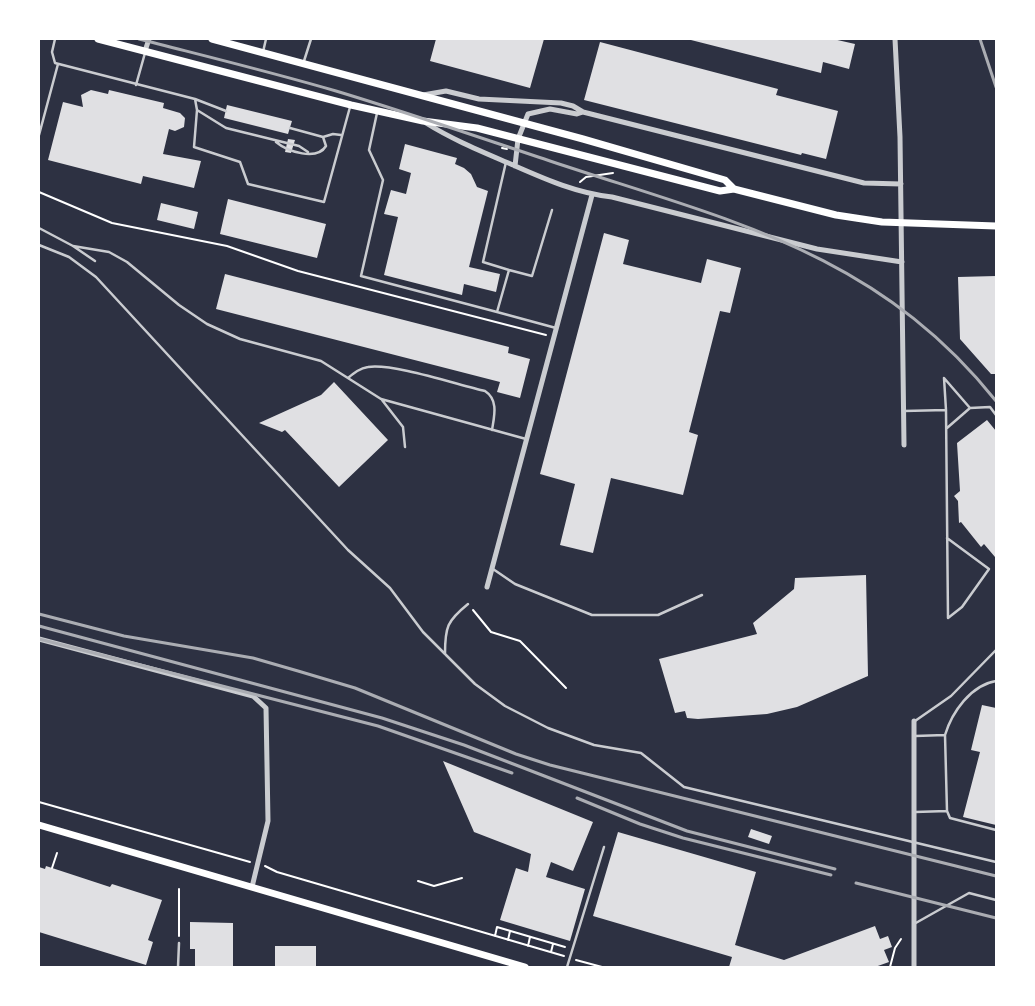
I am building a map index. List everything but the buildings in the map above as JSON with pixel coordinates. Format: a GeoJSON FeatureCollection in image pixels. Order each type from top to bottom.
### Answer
{"type":"FeatureCollection","features":[{"type":"Feature","properties":{"kind":"main road"},"geometry":{"type":"LineString","coordinates":[[98,39],[350,105],[423,122],[477,128],[720,190],[734,189],[836,215],[916,225],[996,226]]}},
{"type":"Feature","properties":{"kind":"main road"},"geometry":{"type":"LineString","coordinates":[[212,39],[725,180],[734,189]]}},
{"type":"Feature","properties":{"kind":"main road"},"geometry":{"type":"LineString","coordinates":[[39,825],[525,967]]}},
{"type":"Feature","properties":{"kind":"street"},"geometry":{"type":"LineString","coordinates":[[145,51],[148,39]]}},
{"type":"Feature","properties":{"kind":"street"},"geometry":{"type":"LineString","coordinates":[[895,39],[901,184],[904,445]]}},
{"type":"Feature","properties":{"kind":"street"},"geometry":{"type":"LineString","coordinates":[[421,96],[446,91],[479,99],[561,103],[573,106],[583,112],[854,181],[901,184]]}},
{"type":"Feature","properties":{"kind":"street"},"geometry":{"type":"LineString","coordinates":[[515,166],[518,139],[528,114],[540,110],[560,110],[577,114],[583,112]]}},
{"type":"Feature","properties":{"kind":"street"},"geometry":{"type":"LineString","coordinates":[[423,122],[444,134],[548,181],[592,195],[612,197],[817,249],[902,262]]}},
{"type":"Feature","properties":{"kind":"street"},"geometry":{"type":"LineString","coordinates":[[487,587],[592,195]]}},
{"type":"Feature","properties":{"kind":"street"},"geometry":{"type":"LineString","coordinates":[[39,638],[253,696],[266,708],[268,821],[252,887]]}},
{"type":"Feature","properties":{"kind":"street"},"geometry":{"type":"LineString","coordinates":[[914,721],[914,967]]}},
{"type":"Feature","properties":{"kind":"lane"},"geometry":{"type":"LineString","coordinates":[[55,39],[52,52],[55,63],[195,99],[226,111]]}},
{"type":"Feature","properties":{"kind":"lane"},"geometry":{"type":"LineString","coordinates":[[262,52],[266,39]]}},
{"type":"Feature","properties":{"kind":"lane"},"geometry":{"type":"LineString","coordinates":[[303,64],[311,39]]}},
{"type":"Feature","properties":{"kind":"lane"},"geometry":{"type":"LineString","coordinates":[[136,85],[145,51]]}},
{"type":"Feature","properties":{"kind":"lane"},"geometry":{"type":"LineString","coordinates":[[39,135],[58,64]]}},
{"type":"Feature","properties":{"kind":"lane"},"geometry":{"type":"LineString","coordinates":[[195,99],[197,110],[194,147],[240,162],[248,184],[324,202],[350,105]]}},
{"type":"Feature","properties":{"kind":"lane"},"geometry":{"type":"LineString","coordinates":[[197,110],[226,128],[299,146],[308,152]]}},
{"type":"Feature","properties":{"kind":"lane"},"geometry":{"type":"LineString","coordinates":[[377,111],[369,150],[383,180],[361,276],[556,328]]}},
{"type":"Feature","properties":{"kind":"lane"},"geometry":{"type":"LineString","coordinates":[[290,128],[324,137],[333,134],[342,135]]}},
{"type":"Feature","properties":{"kind":"lane"},"geometry":{"type":"LineString","coordinates":[[275,141],[283,148],[316,154],[322,152],[326,146],[324,137]]}},
{"type":"Feature","properties":{"kind":"lane"},"geometry":{"type":"LineString","coordinates":[[506,162],[483,262],[532,276],[552,210]]}},
{"type":"Feature","properties":{"kind":"lane"},"geometry":{"type":"LineString","coordinates":[[39,228],[73,246],[95,261]]}},
{"type":"Feature","properties":{"kind":"lane"},"geometry":{"type":"LineString","coordinates":[[39,245],[69,257],[96,276],[348,550],[390,588],[423,632],[445,656],[475,684],[505,706],[548,728],[594,744],[641,753],[684,787],[996,862]]}},
{"type":"Feature","properties":{"kind":"lane"},"geometry":{"type":"LineString","coordinates":[[73,246],[109,252],[127,262],[179,305],[207,324],[240,339],[321,361],[380,399],[403,427],[405,447]]}},
{"type":"Feature","properties":{"kind":"lane"},"geometry":{"type":"LineString","coordinates":[[497,312],[509,270]]}},
{"type":"Feature","properties":{"kind":"lane"},"geometry":{"type":"LineString","coordinates":[[348,378],[356,371],[368,367],[385,367],[485,391],[490,394],[495,406],[492,430]]}},
{"type":"Feature","properties":{"kind":"lane"},"geometry":{"type":"LineString","coordinates":[[948,538],[989,569],[962,607],[948,618],[947,428],[944,378],[970,408]]}},
{"type":"Feature","properties":{"kind":"lane"},"geometry":{"type":"LineString","coordinates":[[380,399],[526,440]]}},
{"type":"Feature","properties":{"kind":"lane"},"geometry":{"type":"LineString","coordinates":[[947,428],[970,408],[990,408],[996,415]]}},
{"type":"Feature","properties":{"kind":"lane"},"geometry":{"type":"LineString","coordinates":[[904,410],[946,410]]}},
{"type":"Feature","properties":{"kind":"lane"},"geometry":{"type":"LineString","coordinates":[[492,568],[515,584],[592,614],[658,615],[702,595]]}},
{"type":"Feature","properties":{"kind":"lane"},"geometry":{"type":"LineString","coordinates":[[445,656],[445,638],[448,624],[468,604]]}},
{"type":"Feature","properties":{"kind":"lane"},"geometry":{"type":"LineString","coordinates":[[914,721],[951,696],[996,650]]}},
{"type":"Feature","properties":{"kind":"lane"},"geometry":{"type":"LineString","coordinates":[[996,681],[986,683],[956,710],[945,735],[948,811],[950,818],[996,830]]}},
{"type":"Feature","properties":{"kind":"lane"},"geometry":{"type":"LineString","coordinates":[[914,736],[945,735]]}},
{"type":"Feature","properties":{"kind":"lane"},"geometry":{"type":"LineString","coordinates":[[914,812],[948,811]]}},
{"type":"Feature","properties":{"kind":"lane"},"geometry":{"type":"LineString","coordinates":[[567,967],[604,847]]}},
{"type":"Feature","properties":{"kind":"lane"},"geometry":{"type":"LineString","coordinates":[[913,925],[969,893],[996,900]]}},
{"type":"Feature","properties":{"kind":"lane"},"geometry":{"type":"LineString","coordinates":[[178,967],[179,943]]}},
{"type":"Feature","properties":{"kind":"path"},"geometry":{"type":"LineString","coordinates":[[498,154],[504,141]]}},
{"type":"Feature","properties":{"kind":"path"},"geometry":{"type":"LineString","coordinates":[[502,148],[507,149]]}},
{"type":"Feature","properties":{"kind":"path"},"geometry":{"type":"LineString","coordinates":[[579,184],[586,177],[617,172]]}},
{"type":"Feature","properties":{"kind":"path"},"geometry":{"type":"LineString","coordinates":[[39,192],[112,223],[227,246],[298,271],[554,337]]}},
{"type":"Feature","properties":{"kind":"path"},"geometry":{"type":"LineString","coordinates":[[468,604],[491,632],[520,641],[566,688]]}},
{"type":"Feature","properties":{"kind":"path"},"geometry":{"type":"LineString","coordinates":[[39,802],[240,860]]}},
{"type":"Feature","properties":{"kind":"path"},"geometry":{"type":"LineString","coordinates":[[52,868],[57,853]]}},
{"type":"Feature","properties":{"kind":"path"},"geometry":{"type":"LineString","coordinates":[[270,868],[277,872],[559,955]]}},
{"type":"Feature","properties":{"kind":"path"},"geometry":{"type":"LineString","coordinates":[[418,881],[434,886],[462,878]]}},
{"type":"Feature","properties":{"kind":"path"},"geometry":{"type":"LineString","coordinates":[[179,889],[179,943]]}},
{"type":"Feature","properties":{"kind":"path"},"geometry":{"type":"LineString","coordinates":[[495,936],[497,927],[573,950]]}},
{"type":"Feature","properties":{"kind":"path"},"geometry":{"type":"LineString","coordinates":[[508,940],[510,931]]}},
{"type":"Feature","properties":{"kind":"path"},"geometry":{"type":"LineString","coordinates":[[528,946],[530,937]]}},
{"type":"Feature","properties":{"kind":"path"},"geometry":{"type":"LineString","coordinates":[[890,967],[894,948],[902,939]]}},
{"type":"Feature","properties":{"kind":"path"},"geometry":{"type":"LineString","coordinates":[[550,952],[553,944]]}},
{"type":"Feature","properties":{"kind":"path"},"geometry":{"type":"LineString","coordinates":[[579,960],[602,967]]}},
{"type":"Feature","properties":{"kind":"railway"},"geometry":{"type":"LineString","coordinates":[[139,39],[287,77],[391,108],[679,203],[795,247],[849,275],[901,309],[950,350],[996,401]]}},
{"type":"Feature","properties":{"kind":"railway"},"geometry":{"type":"LineString","coordinates":[[980,39],[996,87]]}},
{"type":"Feature","properties":{"kind":"railway"},"geometry":{"type":"LineString","coordinates":[[39,614],[124,636],[253,658],[355,688],[516,754],[550,765],[996,876]]}},
{"type":"Feature","properties":{"kind":"railway"},"geometry":{"type":"LineString","coordinates":[[39,626],[382,718],[464,745],[687,831],[835,869]]}},
{"type":"Feature","properties":{"kind":"railway"},"geometry":{"type":"LineString","coordinates":[[39,639],[378,726],[512,773]]}},
{"type":"Feature","properties":{"kind":"railway"},"geometry":{"type":"LineString","coordinates":[[577,798],[640,824],[683,838],[831,875]]}},
{"type":"Feature","properties":{"kind":"railway"},"geometry":{"type":"LineString","coordinates":[[856,883],[996,918]]}}]}
